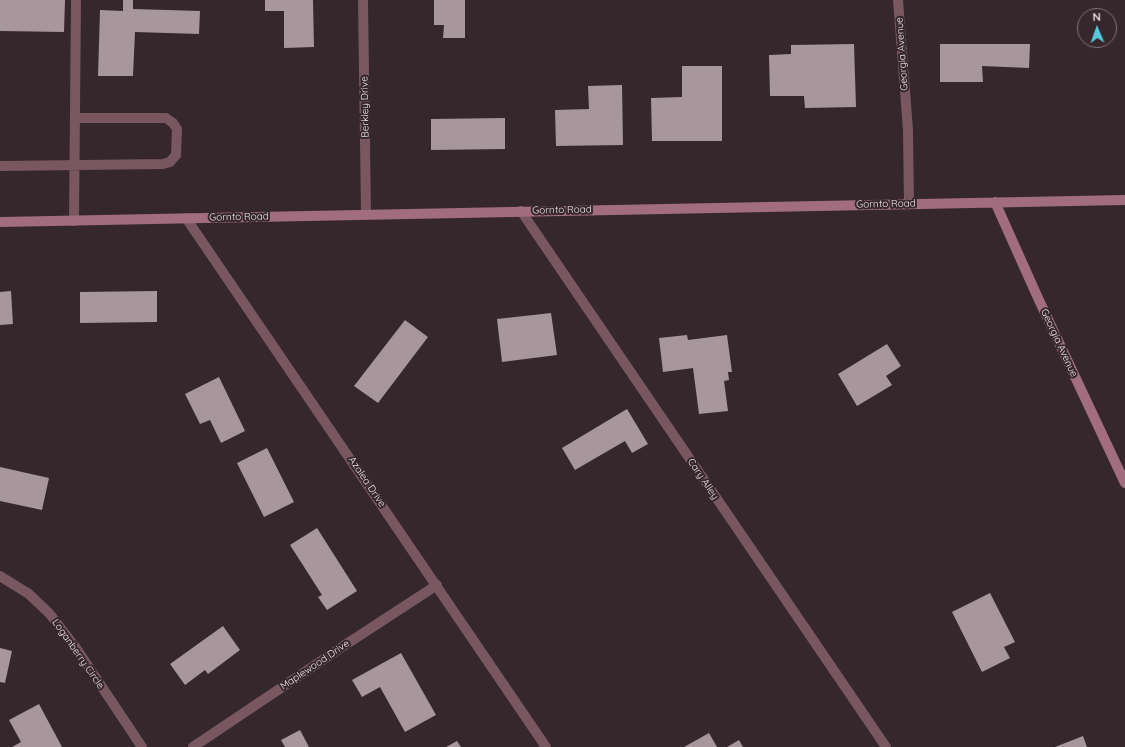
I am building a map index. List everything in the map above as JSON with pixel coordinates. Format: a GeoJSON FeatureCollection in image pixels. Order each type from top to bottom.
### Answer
{"type":"FeatureCollection","features":[{"type":"Feature","properties":{"kind":"main road","name":"Gornto Road"},"geometry":{"type":"LineString","coordinates":[[0,222],[1125,200]]}},
{"type":"Feature","properties":{"kind":"main road","name":"Georgia Avenue"},"geometry":{"type":"LineString","coordinates":[[995,202],[1038,298],[1125,483]]}},
{"type":"Feature","properties":{"kind":"street"},"geometry":{"type":"LineString","coordinates":[[74,221],[76,0]]}},
{"type":"Feature","properties":{"kind":"street","name":"Berkley Drive"},"geometry":{"type":"LineString","coordinates":[[363,0],[366,214]]}},
{"type":"Feature","properties":{"kind":"street","name":"Georgia Avenue"},"geometry":{"type":"LineString","coordinates":[[898,0],[908,130],[909,204]]}},
{"type":"Feature","properties":{"kind":"street"},"geometry":{"type":"LineString","coordinates":[[0,166],[163,164],[170,162],[176,155],[176,129],[173,123],[166,118],[75,118]]}},
{"type":"Feature","properties":{"kind":"street","name":"Cary Alley"},"geometry":{"type":"LineString","coordinates":[[521,211],[886,747]]}},
{"type":"Feature","properties":{"kind":"street","name":"Azalea Drive"},"geometry":{"type":"LineString","coordinates":[[186,218],[546,747]]}},
{"type":"Feature","properties":{"kind":"street","name":"Loganberry Circle"},"geometry":{"type":"LineString","coordinates":[[0,576],[29,594],[49,613],[76,648],[142,747]]}},
{"type":"Feature","properties":{"kind":"street","name":"Maplewood Drive"},"geometry":{"type":"LineString","coordinates":[[193,747],[437,585]]}},
{"type":"Feature","properties":{"kind":"building"},"geometry":{"type":"Polygon","coordinates":[[[0,0],[65,0],[64,32],[0,31],[0,0]]]}},
{"type":"Feature","properties":{"kind":"building"},"geometry":{"type":"Polygon","coordinates":[[[123,0],[133,0],[133,9],[200,11],[199,34],[135,32],[133,76],[98,76],[100,10],[123,11],[123,0]]]}},
{"type":"Feature","properties":{"kind":"building"},"geometry":{"type":"Polygon","coordinates":[[[265,0],[313,0],[314,47],[284,48],[284,11],[265,11],[265,0]]]}},
{"type":"Feature","properties":{"kind":"building"},"geometry":{"type":"Polygon","coordinates":[[[434,0],[465,0],[465,38],[443,38],[444,25],[434,25],[434,0]]]}},
{"type":"Feature","properties":{"kind":"building"},"geometry":{"type":"Polygon","coordinates":[[[854,44],[856,107],[805,108],[804,96],[770,96],[769,55],[791,54],[791,45],[854,44]]]}},
{"type":"Feature","properties":{"kind":"building"},"geometry":{"type":"Polygon","coordinates":[[[940,44],[1030,44],[1029,68],[982,66],[983,82],[940,82],[940,44]]]}},
{"type":"Feature","properties":{"kind":"building"},"geometry":{"type":"Polygon","coordinates":[[[682,66],[722,66],[722,141],[652,141],[651,98],[682,97],[682,66]]]}},
{"type":"Feature","properties":{"kind":"building"},"geometry":{"type":"Polygon","coordinates":[[[622,85],[623,145],[556,146],[555,110],[589,109],[588,86],[622,85]]]}},
{"type":"Feature","properties":{"kind":"building"},"geometry":{"type":"Polygon","coordinates":[[[505,118],[505,149],[431,150],[431,119],[505,118]]]}},
{"type":"Feature","properties":{"kind":"building"},"geometry":{"type":"Polygon","coordinates":[[[11,291],[13,324],[0,325],[0,292],[11,291]]]}},
{"type":"Feature","properties":{"kind":"building"},"geometry":{"type":"Polygon","coordinates":[[[157,291],[157,322],[80,323],[80,292],[157,291]]]}},
{"type":"Feature","properties":{"kind":"building"},"geometry":{"type":"Polygon","coordinates":[[[551,313],[557,355],[502,362],[497,319],[551,313]]]}},
{"type":"Feature","properties":{"kind":"building"},"geometry":{"type":"Polygon","coordinates":[[[405,320],[428,337],[378,403],[354,386],[405,320]]]}},
{"type":"Feature","properties":{"kind":"building"},"geometry":{"type":"Polygon","coordinates":[[[687,335],[688,340],[727,335],[732,372],[728,372],[729,380],[724,381],[728,411],[699,414],[693,368],[663,372],[659,338],[687,335]]]}},
{"type":"Feature","properties":{"kind":"building"},"geometry":{"type":"Polygon","coordinates":[[[887,344],[901,366],[886,376],[892,385],[857,406],[838,374],[887,344]]]}},
{"type":"Feature","properties":{"kind":"building"},"geometry":{"type":"Polygon","coordinates":[[[219,377],[245,431],[221,443],[210,420],[200,424],[185,394],[219,377]]]}},
{"type":"Feature","properties":{"kind":"building"},"geometry":{"type":"Polygon","coordinates":[[[627,409],[648,444],[632,453],[625,441],[575,470],[562,448],[627,409]]]}},
{"type":"Feature","properties":{"kind":"building"},"geometry":{"type":"Polygon","coordinates":[[[267,448],[294,502],[264,517],[237,463],[267,448]]]}},
{"type":"Feature","properties":{"kind":"building"},"geometry":{"type":"Polygon","coordinates":[[[0,467],[49,478],[42,510],[0,501],[0,467]]]}},
{"type":"Feature","properties":{"kind":"building"},"geometry":{"type":"Polygon","coordinates":[[[317,528],[357,591],[327,610],[318,597],[322,595],[290,545],[317,528]]]}},
{"type":"Feature","properties":{"kind":"building"},"geometry":{"type":"Polygon","coordinates":[[[990,593],[1015,642],[1004,647],[1010,658],[982,672],[952,612],[990,593]]]}},
{"type":"Feature","properties":{"kind":"building"},"geometry":{"type":"Polygon","coordinates":[[[223,626],[240,650],[208,674],[205,670],[185,685],[170,664],[223,626]]]}},
{"type":"Feature","properties":{"kind":"building"},"geometry":{"type":"Polygon","coordinates":[[[0,648],[12,651],[5,683],[0,682],[0,648]]]}},
{"type":"Feature","properties":{"kind":"building"},"geometry":{"type":"Polygon","coordinates":[[[401,653],[436,715],[405,732],[380,687],[362,697],[352,680],[401,653]]]}},
{"type":"Feature","properties":{"kind":"building"},"geometry":{"type":"Polygon","coordinates":[[[39,704],[62,747],[12,747],[21,742],[9,720],[39,704]]]}},
{"type":"Feature","properties":{"kind":"building"},"geometry":{"type":"Polygon","coordinates":[[[300,730],[309,747],[285,747],[281,740],[300,730]]]}},
{"type":"Feature","properties":{"kind":"building"},"geometry":{"type":"Polygon","coordinates":[[[709,733],[717,747],[684,747],[709,733]]]}},
{"type":"Feature","properties":{"kind":"building"},"geometry":{"type":"Polygon","coordinates":[[[1083,736],[1087,747],[1055,747],[1083,736]]]}},
{"type":"Feature","properties":{"kind":"building"},"geometry":{"type":"Polygon","coordinates":[[[739,740],[743,747],[727,747],[739,740]]]}},
{"type":"Feature","properties":{"kind":"building"},"geometry":{"type":"Polygon","coordinates":[[[457,741],[461,747],[446,747],[457,741]]]}}]}
